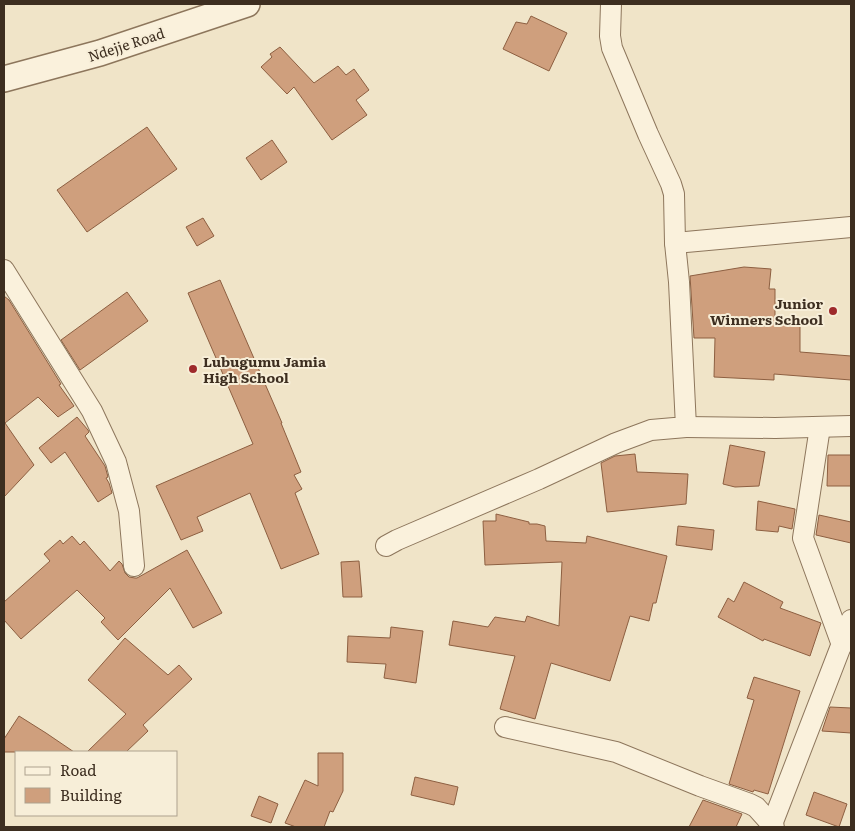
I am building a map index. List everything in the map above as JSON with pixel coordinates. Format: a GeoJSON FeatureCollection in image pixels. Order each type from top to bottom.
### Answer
{"type":"FeatureCollection","features":[{"type":"Feature","properties":{"kind":"street","name":"Ndejje Road"},"geometry":{"type":"LineString","coordinates":[[4,79],[100,53],[247,4]]}},
{"type":"Feature","properties":{"kind":"street"},"geometry":{"type":"LineString","coordinates":[[611,4],[610,36],[612,48],[674,194],[675,243],[679,282],[686,427]]}},
{"type":"Feature","properties":{"kind":"street"},"geometry":{"type":"LineString","coordinates":[[675,243],[851,227]]}},
{"type":"Feature","properties":{"kind":"street"},"geometry":{"type":"LineString","coordinates":[[4,270],[92,411],[116,462],[130,512],[134,566]]}},
{"type":"Feature","properties":{"kind":"street"},"geometry":{"type":"LineString","coordinates":[[386,546],[616,443],[651,430],[686,427],[775,428],[851,426]]}},
{"type":"Feature","properties":{"kind":"street"},"geometry":{"type":"LineString","coordinates":[[820,427],[803,538],[842,645]]}},
{"type":"Feature","properties":{"kind":"street"},"geometry":{"type":"LineString","coordinates":[[772,827],[851,620]]}},
{"type":"Feature","properties":{"kind":"street"},"geometry":{"type":"LineString","coordinates":[[505,728],[616,752],[750,804],[756,807],[772,827]]}},
{"type":"Feature","properties":{"kind":"building"},"geometry":{"type":"Polygon","coordinates":[[[531,16],[567,33],[549,71],[503,49],[516,22],[527,24],[531,16]]]}},
{"type":"Feature","properties":{"kind":"building"},"geometry":{"type":"Polygon","coordinates":[[[280,47],[314,83],[338,66],[346,75],[354,69],[369,90],[356,100],[367,115],[332,140],[294,87],[287,94],[261,67],[272,57],[270,54],[280,47]]]}},
{"type":"Feature","properties":{"kind":"building"},"geometry":{"type":"Polygon","coordinates":[[[147,127],[177,169],[87,232],[57,190],[147,127]]]}},
{"type":"Feature","properties":{"kind":"building"},"geometry":{"type":"Polygon","coordinates":[[[272,140],[287,162],[261,180],[246,158],[272,140]]]}},
{"type":"Feature","properties":{"kind":"building"},"geometry":{"type":"Polygon","coordinates":[[[203,218],[214,236],[197,246],[186,227],[203,218]]]}},
{"type":"Feature","properties":{"kind":"building"},"geometry":{"type":"Polygon","coordinates":[[[744,267],[771,269],[769,289],[775,289],[775,322],[800,322],[800,352],[851,356],[851,380],[774,374],[774,380],[714,377],[715,338],[694,338],[690,276],[744,267]]]}},
{"type":"Feature","properties":{"kind":"building"},"geometry":{"type":"Polygon","coordinates":[[[220,280],[282,423],[301,472],[294,475],[302,489],[295,493],[319,554],[281,569],[250,493],[197,517],[203,531],[181,540],[156,486],[253,444],[188,293],[220,280]]]}},
{"type":"Feature","properties":{"kind":"building"},"geometry":{"type":"Polygon","coordinates":[[[127,292],[148,321],[80,370],[61,340],[127,292]]]}},
{"type":"Feature","properties":{"kind":"building"},"geometry":{"type":"Polygon","coordinates":[[[4,296],[9,300],[61,384],[59,385],[74,406],[58,417],[38,397],[5,423],[34,465],[4,497],[4,296]]]}},
{"type":"Feature","properties":{"kind":"building"},"geometry":{"type":"Polygon","coordinates":[[[77,417],[88,430],[89,432],[85,436],[105,466],[108,477],[106,478],[112,493],[98,502],[65,452],[51,463],[39,448],[77,417]]]}},
{"type":"Feature","properties":{"kind":"building"},"geometry":{"type":"Polygon","coordinates":[[[730,445],[765,452],[759,486],[735,487],[723,484],[730,445]]]}},
{"type":"Feature","properties":{"kind":"building"},"geometry":{"type":"Polygon","coordinates":[[[635,454],[637,472],[688,474],[686,504],[607,512],[601,463],[615,456],[635,454]]]}},
{"type":"Feature","properties":{"kind":"building"},"geometry":{"type":"Polygon","coordinates":[[[828,455],[851,455],[851,486],[827,486],[828,455]]]}},
{"type":"Feature","properties":{"kind":"building"},"geometry":{"type":"Polygon","coordinates":[[[758,501],[795,509],[792,529],[779,526],[778,532],[756,530],[758,501]]]}},
{"type":"Feature","properties":{"kind":"building"},"geometry":{"type":"Polygon","coordinates":[[[496,514],[529,522],[529,524],[545,526],[546,541],[586,543],[587,536],[667,556],[656,603],[653,603],[649,621],[630,616],[610,681],[551,663],[535,719],[500,709],[515,656],[449,645],[453,621],[488,627],[495,617],[525,622],[527,616],[559,626],[562,562],[485,565],[483,521],[496,521],[496,514]]]}},
{"type":"Feature","properties":{"kind":"building"},"geometry":{"type":"Polygon","coordinates":[[[819,515],[851,522],[851,543],[816,535],[819,515]]]}},
{"type":"Feature","properties":{"kind":"building"},"geometry":{"type":"Polygon","coordinates":[[[678,526],[714,530],[712,550],[676,545],[678,526]]]}},
{"type":"Feature","properties":{"kind":"building"},"geometry":{"type":"Polygon","coordinates":[[[72,536],[80,545],[84,541],[110,571],[119,561],[125,573],[129,577],[135,578],[187,550],[222,613],[193,628],[170,588],[118,640],[101,622],[105,618],[77,590],[21,639],[4,620],[4,602],[50,561],[44,554],[60,540],[63,544],[72,536]]]}},
{"type":"Feature","properties":{"kind":"building"},"geometry":{"type":"Polygon","coordinates":[[[359,561],[362,597],[343,597],[341,562],[359,561]]]}},
{"type":"Feature","properties":{"kind":"building"},"geometry":{"type":"Polygon","coordinates":[[[744,582],[783,602],[780,608],[821,623],[810,656],[764,639],[763,641],[718,617],[728,598],[734,602],[744,582]]]}},
{"type":"Feature","properties":{"kind":"building"},"geometry":{"type":"Polygon","coordinates":[[[391,627],[423,631],[416,683],[384,678],[386,664],[347,662],[348,636],[390,638],[391,627]]]}},
{"type":"Feature","properties":{"kind":"building"},"geometry":{"type":"Polygon","coordinates":[[[125,638],[168,675],[179,665],[192,679],[143,725],[148,731],[127,751],[88,751],[126,714],[88,680],[125,638]]]}},
{"type":"Feature","properties":{"kind":"building"},"geometry":{"type":"Polygon","coordinates":[[[754,677],[800,691],[768,794],[754,790],[753,792],[729,784],[754,700],[747,698],[754,677]]]}},
{"type":"Feature","properties":{"kind":"building"},"geometry":{"type":"Polygon","coordinates":[[[830,707],[851,708],[851,733],[822,731],[830,707]]]}},
{"type":"Feature","properties":{"kind":"building"},"geometry":{"type":"Polygon","coordinates":[[[19,716],[73,751],[4,752],[4,739],[19,716]]]}},
{"type":"Feature","properties":{"kind":"building"},"geometry":{"type":"Polygon","coordinates":[[[318,753],[343,753],[343,791],[333,812],[330,811],[324,827],[296,827],[285,823],[305,780],[318,786],[318,753]]]}},
{"type":"Feature","properties":{"kind":"building"},"geometry":{"type":"Polygon","coordinates":[[[415,777],[458,787],[454,805],[411,795],[415,777]]]}},
{"type":"Feature","properties":{"kind":"building"},"geometry":{"type":"Polygon","coordinates":[[[814,792],[847,804],[839,827],[806,815],[814,792]]]}},
{"type":"Feature","properties":{"kind":"building"},"geometry":{"type":"Polygon","coordinates":[[[259,796],[278,804],[271,823],[251,816],[259,796]]]}},
{"type":"Feature","properties":{"kind":"building"},"geometry":{"type":"Polygon","coordinates":[[[703,800],[742,814],[736,827],[689,827],[703,800]]]}},
{"type":"Feature","properties":{"kind":"place","name":"Junior Winners School"},"geometry":{"type":"Point","coordinates":[833,311]}},
{"type":"Feature","properties":{"kind":"place","name":"Lubugumu Jamia High School"},"geometry":{"type":"Point","coordinates":[193,369]}}]}
